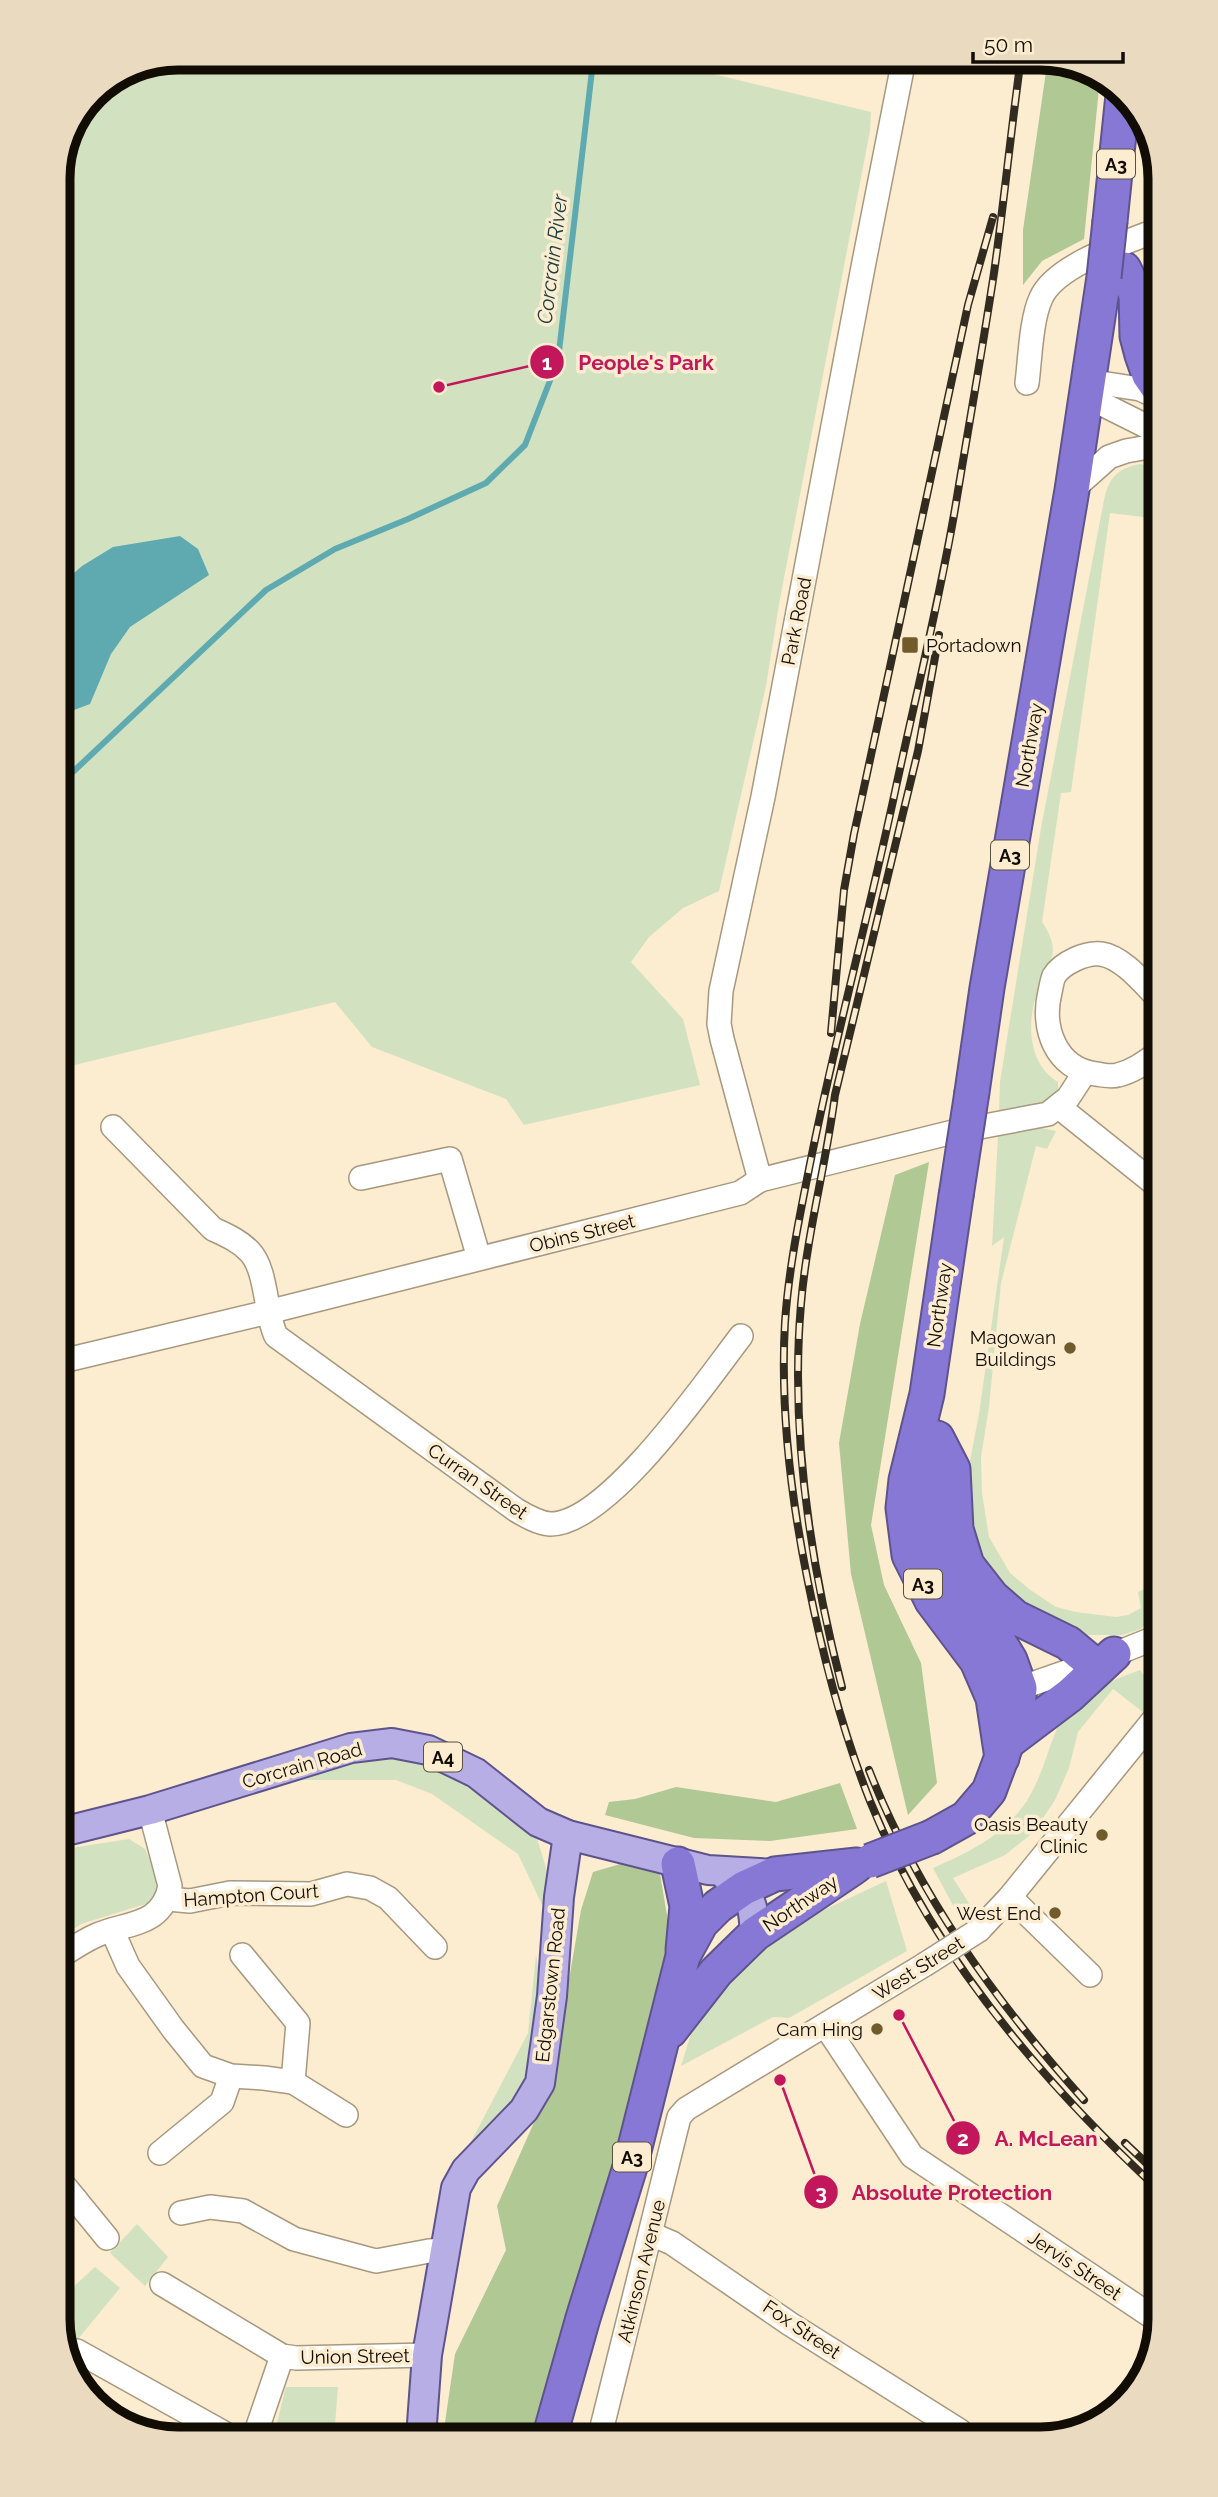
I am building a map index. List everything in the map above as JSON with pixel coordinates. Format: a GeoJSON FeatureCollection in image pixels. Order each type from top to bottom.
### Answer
{"type":"FeatureCollection","features":[{"type":"Feature","properties":{"kind":"highway","name":"Northway"},"geometry":{"type":"LineString","coordinates":[[660,2044],[716,1972],[755,1934],[863,1863],[932,1837],[966,1818],[989,1791],[1004,1746],[1007,1693],[977,1661],[932,1601],[909,1555],[903,1507],[906,1480],[928,1407],[986,988],[1072,491],[1087,388],[1114,273],[1110,229],[1121,107]]}},
{"type":"Feature","properties":{"kind":"highway"},"geometry":{"type":"LineString","coordinates":[[1114,273],[1136,294],[1137,336],[1148,372]]}},
{"type":"Feature","properties":{"kind":"highway"},"geometry":{"type":"LineString","coordinates":[[928,1407],[953,1469],[956,1529],[967,1565],[992,1597],[1015,1617],[1103,1659],[1070,1695],[1004,1746]]}},
{"type":"Feature","properties":{"kind":"highway","name":"Northway"},"geometry":{"type":"LineString","coordinates":[[552,2427],[630,2167],[683,1956],[701,1923],[718,1906],[732,1880],[863,1863]]}},
{"type":"Feature","properties":{"kind":"highway"},"geometry":{"type":"LineString","coordinates":[[678,1864],[687,1906],[683,1956]]}},
{"type":"Feature","properties":{"kind":"main road","name":"Corcrain Road"},"geometry":{"type":"LineString","coordinates":[[70,1830],[150,1810],[351,1748],[392,1743],[428,1750],[476,1773],[538,1822],[568,1835],[732,1880]]}},
{"type":"Feature","properties":{"kind":"main road","name":"Edgarstown Road"},"geometry":{"type":"LineString","coordinates":[[427,2355],[452,2201],[460,2178],[524,2110],[540,2083],[552,1996],[557,1911],[568,1835]]}},
{"type":"Feature","properties":{"kind":"main road"},"geometry":{"type":"LineString","coordinates":[[732,1880],[753,1905],[755,1934]]}},
{"type":"Feature","properties":{"kind":"main road"},"geometry":{"type":"LineString","coordinates":[[422,2427],[427,2355]]}},
{"type":"Feature","properties":{"kind":"street","name":"Park Road"},"geometry":{"type":"LineString","coordinates":[[760,1180],[722,1040],[719,1024],[721,991],[763,797],[902,70]]}},
{"type":"Feature","properties":{"kind":"street"},"geometry":{"type":"LineString","coordinates":[[1027,383],[1040,298],[1055,278],[1072,267],[1148,234]]}},
{"type":"Feature","properties":{"kind":"street"},"geometry":{"type":"LineString","coordinates":[[1087,388],[1140,389],[1148,393]]}},
{"type":"Feature","properties":{"kind":"street"},"geometry":{"type":"LineString","coordinates":[[1087,388],[1148,426]]}},
{"type":"Feature","properties":{"kind":"street"},"geometry":{"type":"LineString","coordinates":[[1072,491],[1109,457],[1148,447]]}},
{"type":"Feature","properties":{"kind":"street"},"geometry":{"type":"LineString","coordinates":[[1148,988],[1125,965],[1102,954],[1082,957],[1068,963],[1054,976],[1046,1008],[1050,1035],[1059,1054],[1072,1066],[1085,1072],[1114,1076],[1133,1070],[1148,1060]]}},
{"type":"Feature","properties":{"kind":"street"},"geometry":{"type":"LineString","coordinates":[[1085,1072],[1059,1107],[1148,1178]]}},
{"type":"Feature","properties":{"kind":"street","name":"Obins Street"},"geometry":{"type":"LineString","coordinates":[[70,1359],[740,1193],[760,1180],[953,1132],[1032,1118],[1048,1114],[1059,1107]]}},
{"type":"Feature","properties":{"kind":"street","name":"Curran Street"},"geometry":{"type":"LineString","coordinates":[[113,1127],[213,1229],[233,1238],[252,1253],[276,1336],[535,1521],[551,1524],[570,1519],[603,1499],[650,1452],[741,1336]]}},
{"type":"Feature","properties":{"kind":"street"},"geometry":{"type":"LineString","coordinates":[[361,1178],[450,1159],[480,1258]]}},
{"type":"Feature","properties":{"kind":"street"},"geometry":{"type":"LineString","coordinates":[[1007,1693],[1148,1644]]}},
{"type":"Feature","properties":{"kind":"street","name":"West Street"},"geometry":{"type":"LineString","coordinates":[[686,2109],[979,1930],[1010,1897],[1148,1727]]}},
{"type":"Feature","properties":{"kind":"street"},"geometry":{"type":"LineString","coordinates":[[70,1951],[96,1935],[144,1921],[168,1899],[170,1886],[150,1810]]}},
{"type":"Feature","properties":{"kind":"street","name":"Hampton Court"},"geometry":{"type":"LineString","coordinates":[[168,1899],[190,1901],[229,1894],[311,1894],[347,1884],[370,1888],[388,1898],[435,1947]]}},
{"type":"Feature","properties":{"kind":"street"},"geometry":{"type":"LineString","coordinates":[[1010,1897],[1090,1975]]}},
{"type":"Feature","properties":{"kind":"street"},"geometry":{"type":"LineString","coordinates":[[112,1930],[128,1966],[203,2066],[230,2076],[293,2082],[346,2115]]}},
{"type":"Feature","properties":{"kind":"street"},"geometry":{"type":"LineString","coordinates":[[242,1955],[298,2023],[293,2082]]}},
{"type":"Feature","properties":{"kind":"street","name":"Jervis Street"},"geometry":{"type":"LineString","coordinates":[[825,2025],[912,2156],[1148,2314]]}},
{"type":"Feature","properties":{"kind":"street"},"geometry":{"type":"LineString","coordinates":[[160,2153],[222,2102],[230,2076]]}},
{"type":"Feature","properties":{"kind":"street","name":"Atkinson Avenue"},"geometry":{"type":"LineString","coordinates":[[602,2427],[679,2118],[686,2109]]}},
{"type":"Feature","properties":{"kind":"street"},"geometry":{"type":"LineString","coordinates":[[181,2213],[211,2207],[243,2211],[294,2239],[376,2261],[444,2250]]}},
{"type":"Feature","properties":{"kind":"street"},"geometry":{"type":"LineString","coordinates":[[70,2209],[107,2238]]}},
{"type":"Feature","properties":{"kind":"street","name":"Fox Street"},"geometry":{"type":"LineString","coordinates":[[651,2234],[672,2243],[790,2323],[953,2427]]}},
{"type":"Feature","properties":{"kind":"street","name":"Union Street"},"geometry":{"type":"LineString","coordinates":[[162,2284],[282,2356],[427,2355]]}},
{"type":"Feature","properties":{"kind":"street"},"geometry":{"type":"LineString","coordinates":[[77,2351],[213,2427]]}},
{"type":"Feature","properties":{"kind":"street","name":"Union Street"},"geometry":{"type":"LineString","coordinates":[[258,2427],[282,2356]]}},
{"type":"Feature","properties":{"kind":"green space"},"geometry":{"type":"Polygon","coordinates":[[[178,70],[696,70],[871,112],[870,131],[779,604],[766,686],[719,891],[683,908],[649,937],[631,962],[683,1019],[700,1085],[524,1125],[506,1099],[372,1047],[335,1002],[70,1066],[70,171],[81,130],[92,112],[124,84],[157,72],[178,70]]]}},
{"type":"Feature","properties":{"kind":"green space"},"geometry":{"type":"Polygon","coordinates":[[[1046,70],[1088,81],[1099,87],[1084,239],[1042,261],[1023,285],[1023,230],[1046,70]]]}},
{"type":"Feature","properties":{"kind":"green space"},"geometry":{"type":"Polygon","coordinates":[[[1143,149],[1148,178],[1148,208],[1147,207],[1142,162],[1143,149]]]}},
{"type":"Feature","properties":{"kind":"green space"},"geometry":{"type":"Polygon","coordinates":[[[1143,264],[1148,264],[1148,324],[1141,291],[1143,264]]]}},
{"type":"Feature","properties":{"kind":"green space"},"geometry":{"type":"Polygon","coordinates":[[[1140,464],[1148,466],[1148,518],[1110,513],[1071,792],[1061,793],[1042,922],[1053,949],[1035,1000],[1032,1040],[1040,1064],[1058,1082],[1058,1091],[1038,1108],[999,1113],[1000,1082],[1041,828],[1105,495],[1110,482],[1127,468],[1140,464]]]}},
{"type":"Feature","properties":{"kind":"green space"},"geometry":{"type":"Polygon","coordinates":[[[1032,1126],[1056,1131],[1047,1149],[1036,1146],[1001,1283],[989,1407],[981,1457],[982,1493],[989,1537],[1010,1573],[1056,1607],[1116,1617],[1128,1615],[1141,1608],[1138,1592],[1148,1587],[1148,1621],[1141,1629],[1122,1635],[1073,1635],[981,1576],[964,1492],[979,1414],[1004,1237],[992,1246],[998,1136],[1032,1126]]]}},
{"type":"Feature","properties":{"kind":"green space"},"geometry":{"type":"Polygon","coordinates":[[[929,1162],[871,1525],[884,1585],[921,1663],[937,1783],[908,1815],[851,1574],[839,1443],[860,1324],[895,1175],[929,1162]]]}},
{"type":"Feature","properties":{"kind":"green space"},"geometry":{"type":"Polygon","coordinates":[[[1140,1670],[1148,1682],[1148,1708],[1144,1713],[1113,1689],[1078,1732],[1069,1768],[1055,1800],[1034,1832],[1005,1855],[953,1878],[977,1916],[963,1924],[933,1868],[981,1844],[1012,1819],[1033,1791],[1062,1719],[1091,1692],[1140,1670]]]}},
{"type":"Feature","properties":{"kind":"green space"},"geometry":{"type":"Polygon","coordinates":[[[388,1750],[464,1776],[536,1835],[547,1871],[546,1913],[518,1854],[432,1794],[396,1780],[287,1780],[388,1750]]]}},
{"type":"Feature","properties":{"kind":"green space"},"geometry":{"type":"Polygon","coordinates":[[[840,1783],[857,1829],[770,1841],[694,1838],[605,1815],[609,1802],[635,1799],[676,1787],[776,1802],[840,1783]]]}},
{"type":"Feature","properties":{"kind":"green space"},"geometry":{"type":"Polygon","coordinates":[[[129,1839],[145,1849],[156,1874],[157,1889],[149,1903],[81,1924],[70,1932],[70,1848],[129,1839]]]}},
{"type":"Feature","properties":{"kind":"green space"},"geometry":{"type":"Polygon","coordinates":[[[627,1862],[660,1874],[673,1951],[540,2427],[444,2427],[455,2354],[506,2250],[497,2206],[551,2084],[581,1910],[593,1872],[627,1862]]]}},
{"type":"Feature","properties":{"kind":"green space"},"geometry":{"type":"Polygon","coordinates":[[[886,1881],[907,1951],[789,2018],[773,2017],[681,2066],[699,2007],[781,1930],[886,1881]]]}},
{"type":"Feature","properties":{"kind":"green space"},"geometry":{"type":"Polygon","coordinates":[[[536,1955],[543,1995],[536,2055],[523,2087],[463,2157],[528,2033],[536,1955]]]}},
{"type":"Feature","properties":{"kind":"green space"},"geometry":{"type":"Polygon","coordinates":[[[137,2224],[168,2257],[145,2286],[110,2253],[137,2224]]]}},
{"type":"Feature","properties":{"kind":"green space"},"geometry":{"type":"Polygon","coordinates":[[[95,2267],[120,2288],[73,2344],[70,2319],[70,2290],[95,2267]]]}},
{"type":"Feature","properties":{"kind":"green space"},"geometry":{"type":"Polygon","coordinates":[[[286,2387],[338,2387],[335,2427],[276,2427],[286,2387]]]}},
{"type":"Feature","properties":{"kind":"water"},"geometry":{"type":"Polygon","coordinates":[[[180,536],[198,549],[209,575],[130,627],[111,654],[90,704],[70,712],[70,576],[113,547],[180,536]]]}},
{"type":"Feature","properties":{"kind":"waterway","name":"Corcrain River"},"geometry":{"type":"LineString","coordinates":[[70,775],[266,590],[335,549],[486,483],[525,445],[558,360],[592,70]]}},
{"type":"Feature","properties":{"kind":"railway"},"geometry":{"type":"LineString","coordinates":[[1019,70],[994,273],[949,544],[822,1108],[796,1237],[785,1322],[784,1388],[792,1486],[802,1550],[827,1666],[860,1774],[895,1856],[924,1910],[993,2011],[1073,2105],[1148,2180]]}},
{"type":"Feature","properties":{"kind":"railway"},"geometry":{"type":"LineString","coordinates":[[831,1033],[844,890],[854,834],[968,305],[993,217]]}},
{"type":"Feature","properties":{"kind":"railway"},"geometry":{"type":"LineString","coordinates":[[842,1687],[821,1593],[805,1497],[798,1400],[801,1304],[835,1095],[918,751],[939,635]]}},
{"type":"Feature","properties":{"kind":"railway"},"geometry":{"type":"LineString","coordinates":[[869,1770],[889,1816],[935,1903],[990,1985],[1084,2100]]}},
{"type":"Feature","properties":{"kind":"railway"},"geometry":{"type":"LineString","coordinates":[[1125,2143],[1148,2165]]}},
{"type":"Feature","properties":{"kind":"place","name":"People's Park"},"geometry":{"type":"Point","coordinates":[439,387]}},
{"type":"Feature","properties":{"kind":"place","name":"Portadown"},"geometry":{"type":"Point","coordinates":[910,645]}},
{"type":"Feature","properties":{"kind":"place","name":"Magowan Buildings"},"geometry":{"type":"Point","coordinates":[1070,1348]}},
{"type":"Feature","properties":{"kind":"place","name":"Oasis Beauty Clinic"},"geometry":{"type":"Point","coordinates":[1102,1835]}},
{"type":"Feature","properties":{"kind":"place","name":"West End"},"geometry":{"type":"Point","coordinates":[1055,1913]}},
{"type":"Feature","properties":{"kind":"place","name":"A. McLean"},"geometry":{"type":"Point","coordinates":[899,2015]}},
{"type":"Feature","properties":{"kind":"place","name":"Cam Hing"},"geometry":{"type":"Point","coordinates":[877,2029]}},
{"type":"Feature","properties":{"kind":"place","name":"Absolute Protection"},"geometry":{"type":"Point","coordinates":[780,2080]}}]}
